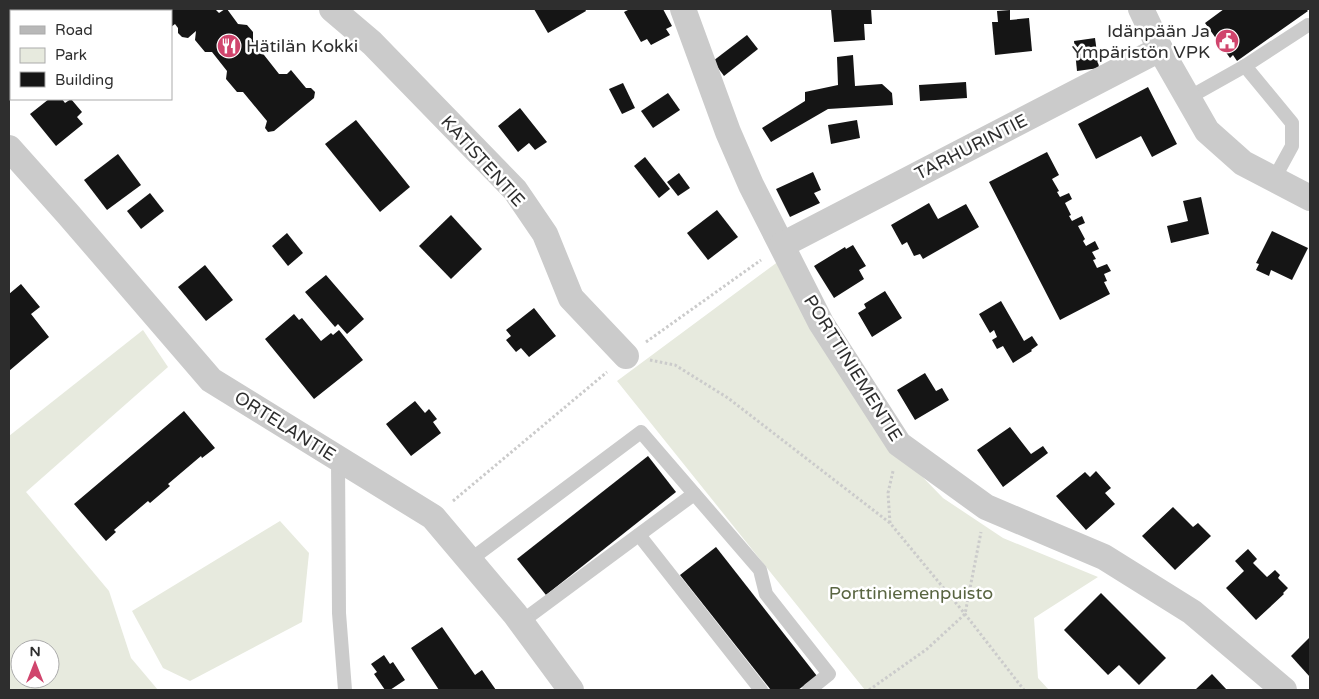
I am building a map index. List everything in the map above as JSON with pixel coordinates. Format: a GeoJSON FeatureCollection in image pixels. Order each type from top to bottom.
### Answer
{"type":"FeatureCollection","features":[{"type":"Feature","properties":{"kind":"street","name":"KATISTENTIE"},"geometry":{"type":"LineString","coordinates":[[332,9],[372,43],[515,190],[545,234],[571,298],[626,356]]}},
{"type":"Feature","properties":{"kind":"street","name":"PORTTINIEMENTIE"},"geometry":{"type":"LineString","coordinates":[[683,9],[728,132],[751,185],[821,323],[899,444],[986,507],[1104,557],[1192,612],[1284,690]]}},
{"type":"Feature","properties":{"kind":"street"},"geometry":{"type":"LineString","coordinates":[[1141,9],[1160,50],[1207,131],[1243,162],[1310,198]]}},
{"type":"Feature","properties":{"kind":"street","name":"TARHURINTIE"},"geometry":{"type":"LineString","coordinates":[[782,245],[1160,50]]}},
{"type":"Feature","properties":{"kind":"street","name":"ORTELANTIE"},"geometry":{"type":"LineString","coordinates":[[9,148],[211,380],[433,517],[521,622],[571,690]]}},
{"type":"Feature","properties":{"kind":"lane"},"geometry":{"type":"LineString","coordinates":[[1188,98],[1245,66],[1308,25]]}},
{"type":"Feature","properties":{"kind":"lane"},"geometry":{"type":"LineString","coordinates":[[1245,66],[1292,123],[1292,146],[1274,179]]}},
{"type":"Feature","properties":{"kind":"lane"},"geometry":{"type":"LineString","coordinates":[[470,560],[641,432],[760,570],[766,594],[830,674],[809,690]]}},
{"type":"Feature","properties":{"kind":"lane"},"geometry":{"type":"LineString","coordinates":[[338,459],[339,613],[345,690]]}},
{"type":"Feature","properties":{"kind":"lane"},"geometry":{"type":"LineString","coordinates":[[521,622],[694,494]]}},
{"type":"Feature","properties":{"kind":"lane"},"geometry":{"type":"LineString","coordinates":[[639,535],[761,690]]}},
{"type":"Feature","properties":{"kind":"path"},"geometry":{"type":"LineString","coordinates":[[433,517],[626,356],[782,245]]}},
{"type":"Feature","properties":{"kind":"path"},"geometry":{"type":"LineString","coordinates":[[626,356],[675,365],[728,398],[890,523],[1024,690]]}},
{"type":"Feature","properties":{"kind":"path"},"geometry":{"type":"LineString","coordinates":[[890,523],[888,493],[899,444]]}},
{"type":"Feature","properties":{"kind":"path"},"geometry":{"type":"LineString","coordinates":[[869,690],[927,649],[964,614],[986,507]]}},
{"type":"Feature","properties":{"kind":"green space","name":"Porttiniemenpuisto"},"geometry":{"type":"Polygon","coordinates":[[[779,261],[876,429],[943,498],[1003,538],[1098,577],[1034,618],[1038,678],[1049,690],[865,690],[617,381],[779,261]]]}},
{"type":"Feature","properties":{"kind":"green space"},"geometry":{"type":"Polygon","coordinates":[[[143,330],[168,367],[26,492],[109,591],[131,658],[158,690],[9,690],[9,436],[143,330]]]}},
{"type":"Feature","properties":{"kind":"green space"},"geometry":{"type":"Polygon","coordinates":[[[280,521],[309,553],[302,622],[190,681],[163,668],[132,611],[280,521]]]}},
{"type":"Feature","properties":{"kind":"building"},"geometry":{"type":"Polygon","coordinates":[[[215,9],[219,13],[227,9],[238,24],[247,25],[253,32],[253,41],[279,74],[287,74],[291,70],[306,88],[311,88],[315,92],[314,98],[274,131],[268,132],[265,128],[267,121],[243,92],[237,92],[226,79],[227,71],[212,52],[205,52],[195,40],[196,31],[188,38],[182,37],[178,33],[178,28],[175,24],[172,26],[172,10],[118,10],[215,9]]]}},
{"type":"Feature","properties":{"kind":"building"},"geometry":{"type":"Polygon","coordinates":[[[534,9],[585,9],[586,11],[548,33],[534,9]]]}},
{"type":"Feature","properties":{"kind":"building"},"geometry":{"type":"Polygon","coordinates":[[[630,9],[663,9],[672,26],[666,29],[670,35],[651,45],[647,39],[641,42],[624,12],[630,9]]]}},
{"type":"Feature","properties":{"kind":"building"},"geometry":{"type":"Polygon","coordinates":[[[831,9],[871,9],[872,24],[864,24],[865,40],[834,42],[831,9]]]}},
{"type":"Feature","properties":{"kind":"building"},"geometry":{"type":"Polygon","coordinates":[[[1224,9],[1306,9],[1308,11],[1237,61],[1233,55],[1230,58],[1205,23],[1224,9]]]}},
{"type":"Feature","properties":{"kind":"building"},"geometry":{"type":"Polygon","coordinates":[[[1010,10],[1010,20],[1029,18],[1032,51],[995,55],[992,22],[998,22],[997,11],[1010,10]]]}},
{"type":"Feature","properties":{"kind":"building"},"geometry":{"type":"Polygon","coordinates":[[[747,35],[758,49],[724,76],[713,61],[747,35]]]}},
{"type":"Feature","properties":{"kind":"building"},"geometry":{"type":"Polygon","coordinates":[[[1095,38],[1099,68],[1077,71],[1074,41],[1095,38]]]}},
{"type":"Feature","properties":{"kind":"building"},"geometry":{"type":"Polygon","coordinates":[[[853,55],[855,86],[882,84],[892,93],[893,105],[828,109],[771,142],[762,128],[805,101],[805,92],[838,85],[837,57],[853,55]]]}},
{"type":"Feature","properties":{"kind":"building"},"geometry":{"type":"Polygon","coordinates":[[[966,82],[967,98],[920,101],[919,85],[966,82]]]}},
{"type":"Feature","properties":{"kind":"building"},"geometry":{"type":"Polygon","coordinates":[[[623,83],[635,108],[622,114],[609,89],[623,83]]]}},
{"type":"Feature","properties":{"kind":"building"},"geometry":{"type":"Polygon","coordinates":[[[1148,87],[1177,144],[1152,157],[1141,136],[1096,159],[1078,124],[1148,87]]]}},
{"type":"Feature","properties":{"kind":"building"},"geometry":{"type":"Polygon","coordinates":[[[668,93],[680,110],[653,128],[641,111],[668,93]]]}},
{"type":"Feature","properties":{"kind":"building"},"geometry":{"type":"Polygon","coordinates":[[[48,100],[63,100],[65,103],[72,100],[82,112],[77,117],[83,124],[56,146],[30,114],[48,100]]]}},
{"type":"Feature","properties":{"kind":"building"},"geometry":{"type":"Polygon","coordinates":[[[520,108],[547,142],[535,150],[529,143],[518,152],[498,126],[520,108]]]}},
{"type":"Feature","properties":{"kind":"building"},"geometry":{"type":"Polygon","coordinates":[[[356,120],[410,187],[380,212],[325,144],[356,120]]]}},
{"type":"Feature","properties":{"kind":"building"},"geometry":{"type":"Polygon","coordinates":[[[857,120],[860,138],[831,144],[828,125],[857,120]]]}},
{"type":"Feature","properties":{"kind":"building"},"geometry":{"type":"Polygon","coordinates":[[[1047,152],[1059,175],[1052,179],[1059,191],[1057,192],[1060,197],[1069,193],[1072,199],[1065,203],[1071,215],[1069,216],[1072,221],[1082,216],[1085,223],[1078,226],[1085,239],[1083,241],[1086,246],[1095,241],[1099,249],[1092,252],[1096,259],[1093,260],[1097,268],[1107,264],[1111,271],[1104,274],[1107,281],[1104,282],[1110,294],[1060,320],[989,182],[1047,152]]]}},
{"type":"Feature","properties":{"kind":"building"},"geometry":{"type":"Polygon","coordinates":[[[118,154],[141,185],[107,210],[84,180],[118,154]]]}},
{"type":"Feature","properties":{"kind":"building"},"geometry":{"type":"Polygon","coordinates":[[[645,157],[670,189],[659,198],[634,166],[645,157]]]}},
{"type":"Feature","properties":{"kind":"building"},"geometry":{"type":"Polygon","coordinates":[[[813,172],[821,190],[814,193],[820,203],[790,217],[776,189],[813,172]]]}},
{"type":"Feature","properties":{"kind":"building"},"geometry":{"type":"Polygon","coordinates":[[[679,173],[690,188],[678,196],[667,182],[679,173]]]}},
{"type":"Feature","properties":{"kind":"building"},"geometry":{"type":"Polygon","coordinates":[[[150,193],[164,211],[141,229],[127,211],[150,193]]]}},
{"type":"Feature","properties":{"kind":"building"},"geometry":{"type":"Polygon","coordinates":[[[1201,197],[1209,234],[1171,243],[1167,226],[1188,221],[1183,201],[1201,197]]]}},
{"type":"Feature","properties":{"kind":"building"},"geometry":{"type":"Polygon","coordinates":[[[929,203],[938,219],[966,204],[979,227],[923,259],[920,254],[914,256],[907,242],[902,245],[891,225],[929,203]]]}},
{"type":"Feature","properties":{"kind":"building"},"geometry":{"type":"Polygon","coordinates":[[[717,210],[738,237],[708,260],[687,233],[717,210]]]}},
{"type":"Feature","properties":{"kind":"building"},"geometry":{"type":"Polygon","coordinates":[[[451,215],[482,249],[451,279],[419,246],[451,215]]]}},
{"type":"Feature","properties":{"kind":"building"},"geometry":{"type":"Polygon","coordinates":[[[1272,231],[1308,248],[1292,280],[1271,270],[1269,276],[1256,270],[1259,264],[1256,263],[1272,231]]]}},
{"type":"Feature","properties":{"kind":"building"},"geometry":{"type":"Polygon","coordinates":[[[287,233],[303,253],[288,266],[272,246],[287,233]]]}},
{"type":"Feature","properties":{"kind":"building"},"geometry":{"type":"Polygon","coordinates":[[[853,245],[866,266],[859,270],[864,279],[834,298],[814,266],[845,247],[846,249],[853,245]]]}},
{"type":"Feature","properties":{"kind":"building"},"geometry":{"type":"Polygon","coordinates":[[[205,265],[233,300],[206,321],[178,287],[205,265]]]}},
{"type":"Feature","properties":{"kind":"building"},"geometry":{"type":"Polygon","coordinates":[[[326,275],[364,319],[347,334],[338,324],[335,327],[305,292],[326,275]]]}},
{"type":"Feature","properties":{"kind":"building"},"geometry":{"type":"Polygon","coordinates":[[[21,284],[40,307],[31,314],[49,337],[9,371],[9,294],[21,284]]]}},
{"type":"Feature","properties":{"kind":"building"},"geometry":{"type":"Polygon","coordinates":[[[885,291],[902,318],[872,337],[858,313],[866,308],[864,304],[885,291]]]}},
{"type":"Feature","properties":{"kind":"building"},"geometry":{"type":"Polygon","coordinates":[[[1001,301],[1024,341],[1032,336],[1038,345],[1013,363],[1003,346],[997,349],[992,340],[997,337],[994,330],[990,333],[979,314],[1001,301]]]}},
{"type":"Feature","properties":{"kind":"building"},"geometry":{"type":"Polygon","coordinates":[[[534,308],[556,336],[529,357],[521,348],[516,352],[506,340],[511,336],[506,330],[534,308]]]}},
{"type":"Feature","properties":{"kind":"building"},"geometry":{"type":"Polygon","coordinates":[[[294,314],[299,320],[302,318],[321,341],[331,333],[333,335],[339,330],[363,360],[314,399],[265,339],[294,314]]]}},
{"type":"Feature","properties":{"kind":"building"},"geometry":{"type":"Polygon","coordinates":[[[925,373],[936,391],[942,388],[949,400],[915,420],[897,390],[925,373]]]}},
{"type":"Feature","properties":{"kind":"building"},"geometry":{"type":"Polygon","coordinates":[[[415,401],[425,413],[429,409],[437,419],[433,422],[441,433],[411,456],[386,424],[415,401]]]}},
{"type":"Feature","properties":{"kind":"building"},"geometry":{"type":"Polygon","coordinates":[[[184,411],[215,448],[202,458],[201,456],[168,484],[170,486],[150,503],[148,501],[114,530],[116,532],[106,541],[74,504],[184,411]]]}},
{"type":"Feature","properties":{"kind":"building"},"geometry":{"type":"Polygon","coordinates":[[[1010,427],[1031,454],[1043,446],[1048,453],[1003,487],[977,450],[1010,427]]]}},
{"type":"Feature","properties":{"kind":"building"},"geometry":{"type":"Polygon","coordinates":[[[648,456],[676,492],[546,595],[517,559],[648,456]]]}},
{"type":"Feature","properties":{"kind":"building"},"geometry":{"type":"Polygon","coordinates":[[[1096,471],[1111,488],[1105,493],[1115,504],[1086,530],[1056,496],[1085,472],[1090,477],[1096,471]]]}},
{"type":"Feature","properties":{"kind":"building"},"geometry":{"type":"Polygon","coordinates":[[[1173,507],[1193,527],[1198,523],[1211,536],[1175,570],[1142,536],[1173,507]]]}},
{"type":"Feature","properties":{"kind":"building"},"geometry":{"type":"Polygon","coordinates":[[[716,547],[817,676],[798,690],[771,690],[680,575],[716,547]]]}},
{"type":"Feature","properties":{"kind":"building"},"geometry":{"type":"Polygon","coordinates":[[[1248,549],[1257,559],[1253,563],[1267,577],[1275,570],[1280,575],[1278,578],[1288,588],[1256,620],[1226,588],[1244,571],[1235,561],[1248,549]]]}},
{"type":"Feature","properties":{"kind":"building"},"geometry":{"type":"Polygon","coordinates":[[[1101,593],[1166,658],[1139,685],[1119,665],[1108,675],[1064,630],[1101,593]]]}},
{"type":"Feature","properties":{"kind":"building"},"geometry":{"type":"Polygon","coordinates":[[[442,627],[475,675],[482,670],[496,690],[439,690],[411,648],[442,627]]]}},
{"type":"Feature","properties":{"kind":"building"},"geometry":{"type":"Polygon","coordinates":[[[1310,637],[1310,677],[1291,656],[1310,637]]]}},
{"type":"Feature","properties":{"kind":"building"},"geometry":{"type":"Polygon","coordinates":[[[384,655],[390,664],[393,662],[405,680],[390,690],[385,690],[374,674],[377,672],[371,664],[384,655]]]}},
{"type":"Feature","properties":{"kind":"building"},"geometry":{"type":"Polygon","coordinates":[[[1212,674],[1227,690],[1195,690],[1212,674]]]}},
{"type":"Feature","properties":{"kind":"place","name":"Idänpään Ja Ympäristön VPK"},"geometry":{"type":"Point","coordinates":[1227,41]}},
{"type":"Feature","properties":{"kind":"place","name":"Hätilän Kokki"},"geometry":{"type":"Point","coordinates":[229,46]}}]}
